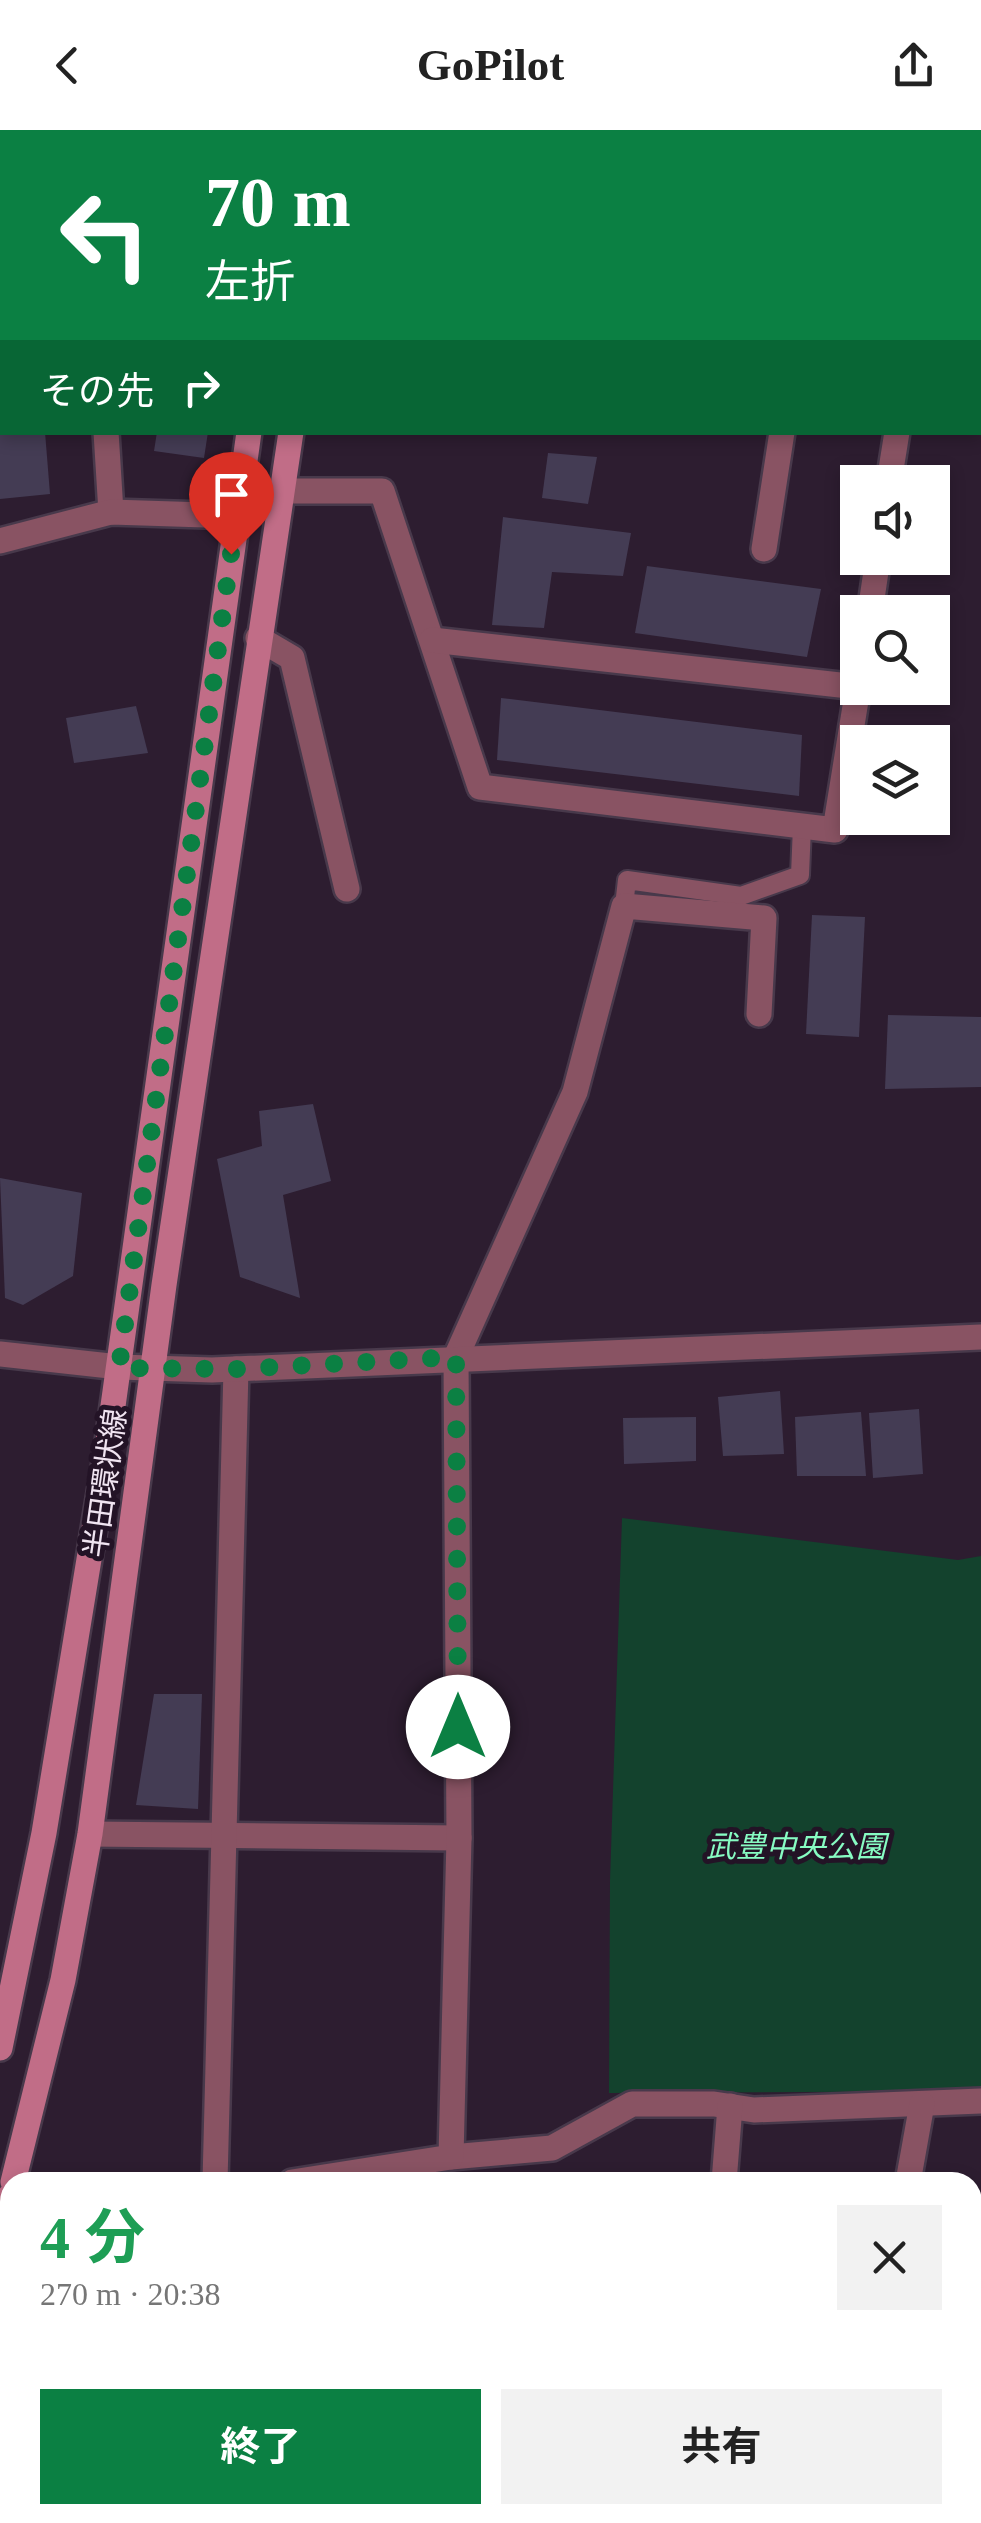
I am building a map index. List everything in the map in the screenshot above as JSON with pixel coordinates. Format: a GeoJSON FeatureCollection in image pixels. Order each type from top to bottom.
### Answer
{"type":"FeatureCollection","features":[{"type":"Feature","properties":{"kind":"main road","name":"半田環状線"},"geometry":{"type":"LineString","coordinates":[[0,2048],[44,1833],[119,1368],[249,435]]}},
{"type":"Feature","properties":{"kind":"main road","name":"半田環状線"},"geometry":{"type":"LineString","coordinates":[[15,2172],[63,1980],[90,1834],[258,638],[291,435]]}},
{"type":"Feature","properties":{"kind":"street"},"geometry":{"type":"LineString","coordinates":[[106,435],[111,512]]}},
{"type":"Feature","properties":{"kind":"street"},"geometry":{"type":"LineString","coordinates":[[764,549],[782,435]]}},
{"type":"Feature","properties":{"kind":"street"},"geometry":{"type":"LineString","coordinates":[[892,465],[897,435]]}},
{"type":"Feature","properties":{"kind":"street"},"geometry":{"type":"LineString","coordinates":[[282,491],[382,491],[480,787],[834,830],[855,705]]}},
{"type":"Feature","properties":{"kind":"street"},"geometry":{"type":"LineString","coordinates":[[0,541],[111,512],[237,516]]}},
{"type":"Feature","properties":{"kind":"street"},"geometry":{"type":"LineString","coordinates":[[258,638],[292,658],[347,889]]}},
{"type":"Feature","properties":{"kind":"street"},"geometry":{"type":"LineString","coordinates":[[432,640],[840,686]]}},
{"type":"Feature","properties":{"kind":"street"},"geometry":{"type":"LineString","coordinates":[[450,2157],[458,1838],[456,1357],[575,1092],[624,906],[764,918],[760,1014]]}},
{"type":"Feature","properties":{"kind":"street"},"geometry":{"type":"LineString","coordinates":[[0,1354],[119,1368],[236,1369],[981,1336]]}},
{"type":"Feature","properties":{"kind":"street"},"geometry":{"type":"LineString","coordinates":[[215,2172],[236,1369]]}},
{"type":"Feature","properties":{"kind":"street"},"geometry":{"type":"LineString","coordinates":[[90,1834],[458,1838]]}},
{"type":"Feature","properties":{"kind":"street"},"geometry":{"type":"LineString","coordinates":[[355,2172],[450,2157],[552,2148],[632,2104],[754,2110],[981,2100]]}},
{"type":"Feature","properties":{"kind":"street"},"geometry":{"type":"LineString","coordinates":[[910,2172],[922,2104]]}},
{"type":"Feature","properties":{"kind":"street"},"geometry":{"type":"LineString","coordinates":[[725,2172],[730,2106]]}},
{"type":"Feature","properties":{"kind":"lane"},"geometry":{"type":"LineString","coordinates":[[624,906],[627,880],[741,896],[800,875],[802,826]]}},
{"type":"Feature","properties":{"kind":"green space","name":"武豊中央公園"},"geometry":{"type":"Polygon","coordinates":[[[622,1518],[958,1560],[981,1556],[981,2091],[609,2093],[610,1881],[622,1518]]]}},
{"type":"Feature","properties":{"kind":"building"},"geometry":{"type":"Polygon","coordinates":[[[0,435],[45,435],[50,494],[0,499],[0,435]]]}},
{"type":"Feature","properties":{"kind":"building"},"geometry":{"type":"Polygon","coordinates":[[[157,435],[208,435],[204,458],[154,451],[157,435]]]}},
{"type":"Feature","properties":{"kind":"building"},"geometry":{"type":"Polygon","coordinates":[[[548,453],[597,457],[588,504],[542,498],[548,453]]]}},
{"type":"Feature","properties":{"kind":"building"},"geometry":{"type":"Polygon","coordinates":[[[503,517],[631,533],[623,576],[552,572],[544,628],[492,625],[503,517]]]}},
{"type":"Feature","properties":{"kind":"building"},"geometry":{"type":"Polygon","coordinates":[[[647,566],[821,589],[807,657],[635,633],[647,566]]]}},
{"type":"Feature","properties":{"kind":"building"},"geometry":{"type":"Polygon","coordinates":[[[501,698],[802,735],[799,796],[497,760],[501,698]]]}},
{"type":"Feature","properties":{"kind":"building"},"geometry":{"type":"Polygon","coordinates":[[[136,706],[148,753],[74,763],[66,718],[136,706]]]}},
{"type":"Feature","properties":{"kind":"building"},"geometry":{"type":"Polygon","coordinates":[[[812,915],[865,917],[859,1037],[806,1034],[812,915]]]}},
{"type":"Feature","properties":{"kind":"building"},"geometry":{"type":"Polygon","coordinates":[[[888,1015],[981,1017],[981,1087],[885,1089],[888,1015]]]}},
{"type":"Feature","properties":{"kind":"building"},"geometry":{"type":"Polygon","coordinates":[[[313,1104],[331,1181],[283,1195],[300,1298],[240,1277],[217,1159],[262,1146],[259,1111],[313,1104]]]}},
{"type":"Feature","properties":{"kind":"building"},"geometry":{"type":"Polygon","coordinates":[[[0,1178],[82,1193],[73,1276],[23,1305],[5,1298],[0,1178]]]}},
{"type":"Feature","properties":{"kind":"building"},"geometry":{"type":"Polygon","coordinates":[[[780,1391],[784,1454],[723,1456],[718,1397],[780,1391]]]}},
{"type":"Feature","properties":{"kind":"building"},"geometry":{"type":"Polygon","coordinates":[[[919,1409],[923,1474],[873,1478],[869,1413],[919,1409]]]}},
{"type":"Feature","properties":{"kind":"building"},"geometry":{"type":"Polygon","coordinates":[[[861,1412],[866,1476],[797,1476],[795,1417],[861,1412]]]}},
{"type":"Feature","properties":{"kind":"building"},"geometry":{"type":"Polygon","coordinates":[[[696,1417],[696,1461],[624,1464],[623,1418],[696,1417]]]}},
{"type":"Feature","properties":{"kind":"building"},"geometry":{"type":"Polygon","coordinates":[[[154,1694],[202,1694],[198,1809],[136,1805],[154,1694]]]}},
{"type":"Feature","properties":{"kind":"route"},"geometry":{"type":"LineString","coordinates":[[231,554],[119,1368],[212,1370],[456,1357],[458,1727]]}}]}
